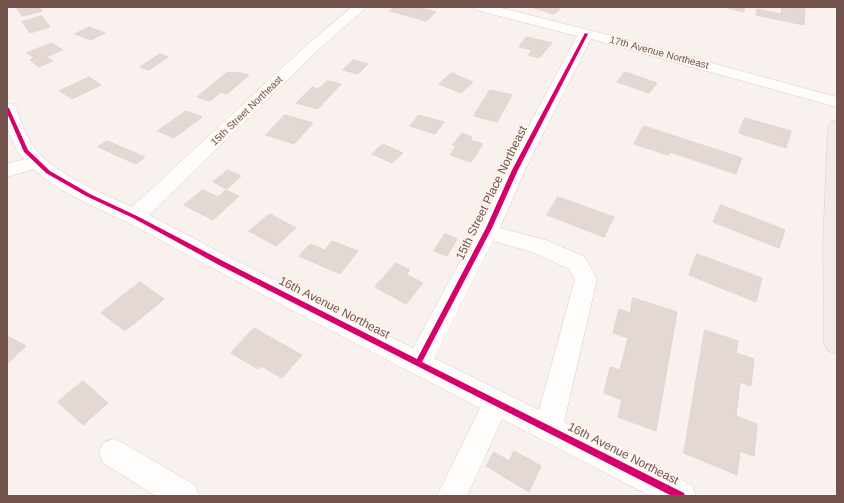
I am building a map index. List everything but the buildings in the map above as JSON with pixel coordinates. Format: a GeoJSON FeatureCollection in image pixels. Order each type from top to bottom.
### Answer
{"type":"FeatureCollection","features":[{"type":"Feature","properties":{"kind":"main road"},"geometry":{"type":"LineString","coordinates":[[837,126],[835,242],[837,343]]}},
{"type":"Feature","properties":{"kind":"street","name":"15th Street Northeast"},"geometry":{"type":"LineString","coordinates":[[135,217],[314,46],[360,7]]}},
{"type":"Feature","properties":{"kind":"street","name":"17th Avenue Northeast"},"geometry":{"type":"LineString","coordinates":[[481,7],[837,102]]}},
{"type":"Feature","properties":{"kind":"street","name":"15th Street Place Northeast"},"geometry":{"type":"LineString","coordinates":[[418,363],[487,232],[515,170],[586,34]]}},
{"type":"Feature","properties":{"kind":"street","name":"16th Avenue Northeast"},"geometry":{"type":"LineString","coordinates":[[7,108],[26,151],[48,172],[88,195],[135,217],[496,403],[681,496]]}},
{"type":"Feature","properties":{"kind":"street"},"geometry":{"type":"LineString","coordinates":[[7,171],[36,162]]}},
{"type":"Feature","properties":{"kind":"street"},"geometry":{"type":"LineString","coordinates":[[487,232],[538,246],[577,264],[586,279],[579,312],[561,374],[548,429]]}},
{"type":"Feature","properties":{"kind":"street"},"geometry":{"type":"LineString","coordinates":[[452,496],[496,403]]}},
{"type":"Feature","properties":{"kind":"street"},"geometry":{"type":"LineString","coordinates":[[112,453],[184,496]]}},
{"type":"Feature","properties":{"kind":"cycle path"},"geometry":{"type":"LineString","coordinates":[[418,363],[489,228],[515,170],[586,34]]}},
{"type":"Feature","properties":{"kind":"cycle path"},"geometry":{"type":"LineString","coordinates":[[7,108],[26,151],[48,172],[88,195],[135,217],[221,263],[681,496]]}}]}
